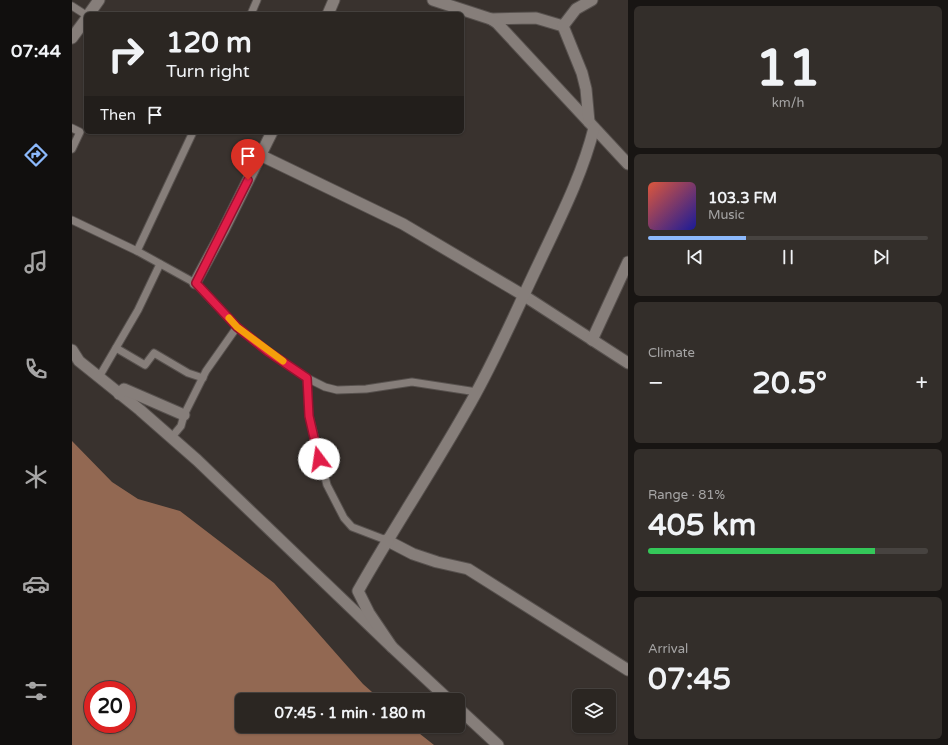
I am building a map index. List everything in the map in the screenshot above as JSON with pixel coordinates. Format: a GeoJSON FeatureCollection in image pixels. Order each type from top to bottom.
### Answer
{"type":"FeatureCollection","features":[{"type":"Feature","properties":{"kind":"street"},"geometry":{"type":"LineString","coordinates":[[90,12],[99,0]]}},
{"type":"Feature","properties":{"kind":"street"},"geometry":{"type":"LineString","coordinates":[[329,12],[334,0]]}},
{"type":"Feature","properties":{"kind":"street"},"geometry":{"type":"LineString","coordinates":[[433,0],[491,19],[497,23],[628,164]]}},
{"type":"Feature","properties":{"kind":"street"},"geometry":{"type":"LineString","coordinates":[[563,26],[576,9],[592,0]]}},
{"type":"Feature","properties":{"kind":"street"},"geometry":{"type":"LineString","coordinates":[[491,19],[536,18],[563,26]]}},
{"type":"Feature","properties":{"kind":"street"},"geometry":{"type":"LineString","coordinates":[[72,38],[84,22]]}},
{"type":"Feature","properties":{"kind":"street"},"geometry":{"type":"LineString","coordinates":[[392,647],[369,613],[358,591],[386,540],[468,409],[477,392],[571,195],[590,144],[591,125],[586,89],[563,26]]}},
{"type":"Feature","properties":{"kind":"street"},"geometry":{"type":"LineString","coordinates":[[196,283],[271,134]]}},
{"type":"Feature","properties":{"kind":"street"},"geometry":{"type":"LineString","coordinates":[[260,155],[403,224],[523,295],[628,363]]}},
{"type":"Feature","properties":{"kind":"street"},"geometry":{"type":"LineString","coordinates":[[592,340],[628,262]]}},
{"type":"Feature","properties":{"kind":"street"},"geometry":{"type":"LineString","coordinates":[[72,350],[79,361],[197,460],[441,693]]}},
{"type":"Feature","properties":{"kind":"street"},"geometry":{"type":"LineString","coordinates":[[120,394],[124,389],[184,415]]}},
{"type":"Feature","properties":{"kind":"street"},"geometry":{"type":"LineString","coordinates":[[386,540],[413,554],[437,562],[468,569],[628,670]]}},
{"type":"Feature","properties":{"kind":"street"},"geometry":{"type":"LineString","coordinates":[[465,714],[498,745]]}},
{"type":"Feature","properties":{"kind":"lane"},"geometry":{"type":"LineString","coordinates":[[252,12],[257,0]]}},
{"type":"Feature","properties":{"kind":"lane"},"geometry":{"type":"LineString","coordinates":[[72,6],[84,14]]}},
{"type":"Feature","properties":{"kind":"lane"},"geometry":{"type":"LineString","coordinates":[[72,128],[80,132],[72,149]]}},
{"type":"Feature","properties":{"kind":"lane"},"geometry":{"type":"LineString","coordinates":[[137,251],[192,134]]}},
{"type":"Feature","properties":{"kind":"lane"},"geometry":{"type":"LineString","coordinates":[[72,220],[137,251],[196,283],[237,327],[267,351],[307,378],[325,387],[337,390],[366,389],[412,382],[477,392]]}},
{"type":"Feature","properties":{"kind":"lane"},"geometry":{"type":"LineString","coordinates":[[99,377],[138,310],[160,264]]}},
{"type":"Feature","properties":{"kind":"lane"},"geometry":{"type":"LineString","coordinates":[[171,438],[181,426],[184,415],[203,378],[237,327]]}},
{"type":"Feature","properties":{"kind":"lane"},"geometry":{"type":"LineString","coordinates":[[116,348],[144,365],[154,353],[188,373],[203,378]]}},
{"type":"Feature","properties":{"kind":"lane"},"geometry":{"type":"LineString","coordinates":[[307,378],[309,416],[316,449],[327,484],[344,518],[352,527],[386,540]]}},
{"type":"Feature","properties":{"kind":"shaded area"},"geometry":{"type":"Polygon","coordinates":[[[72,441],[112,482],[138,499],[180,511],[274,583],[363,684],[373,693],[235,693],[235,733],[419,733],[434,745],[72,745],[72,441]]]}},
{"type":"Feature","properties":{"kind":"slow traffic"},"geometry":{"type":"LineString","coordinates":[[229,318],[237,327],[267,351],[283,361]]}},
{"type":"Feature","properties":{"kind":"route"},"geometry":{"type":"LineString","coordinates":[[248,180],[196,283],[237,327],[267,351],[307,378],[309,416],[319,459]]}}]}
